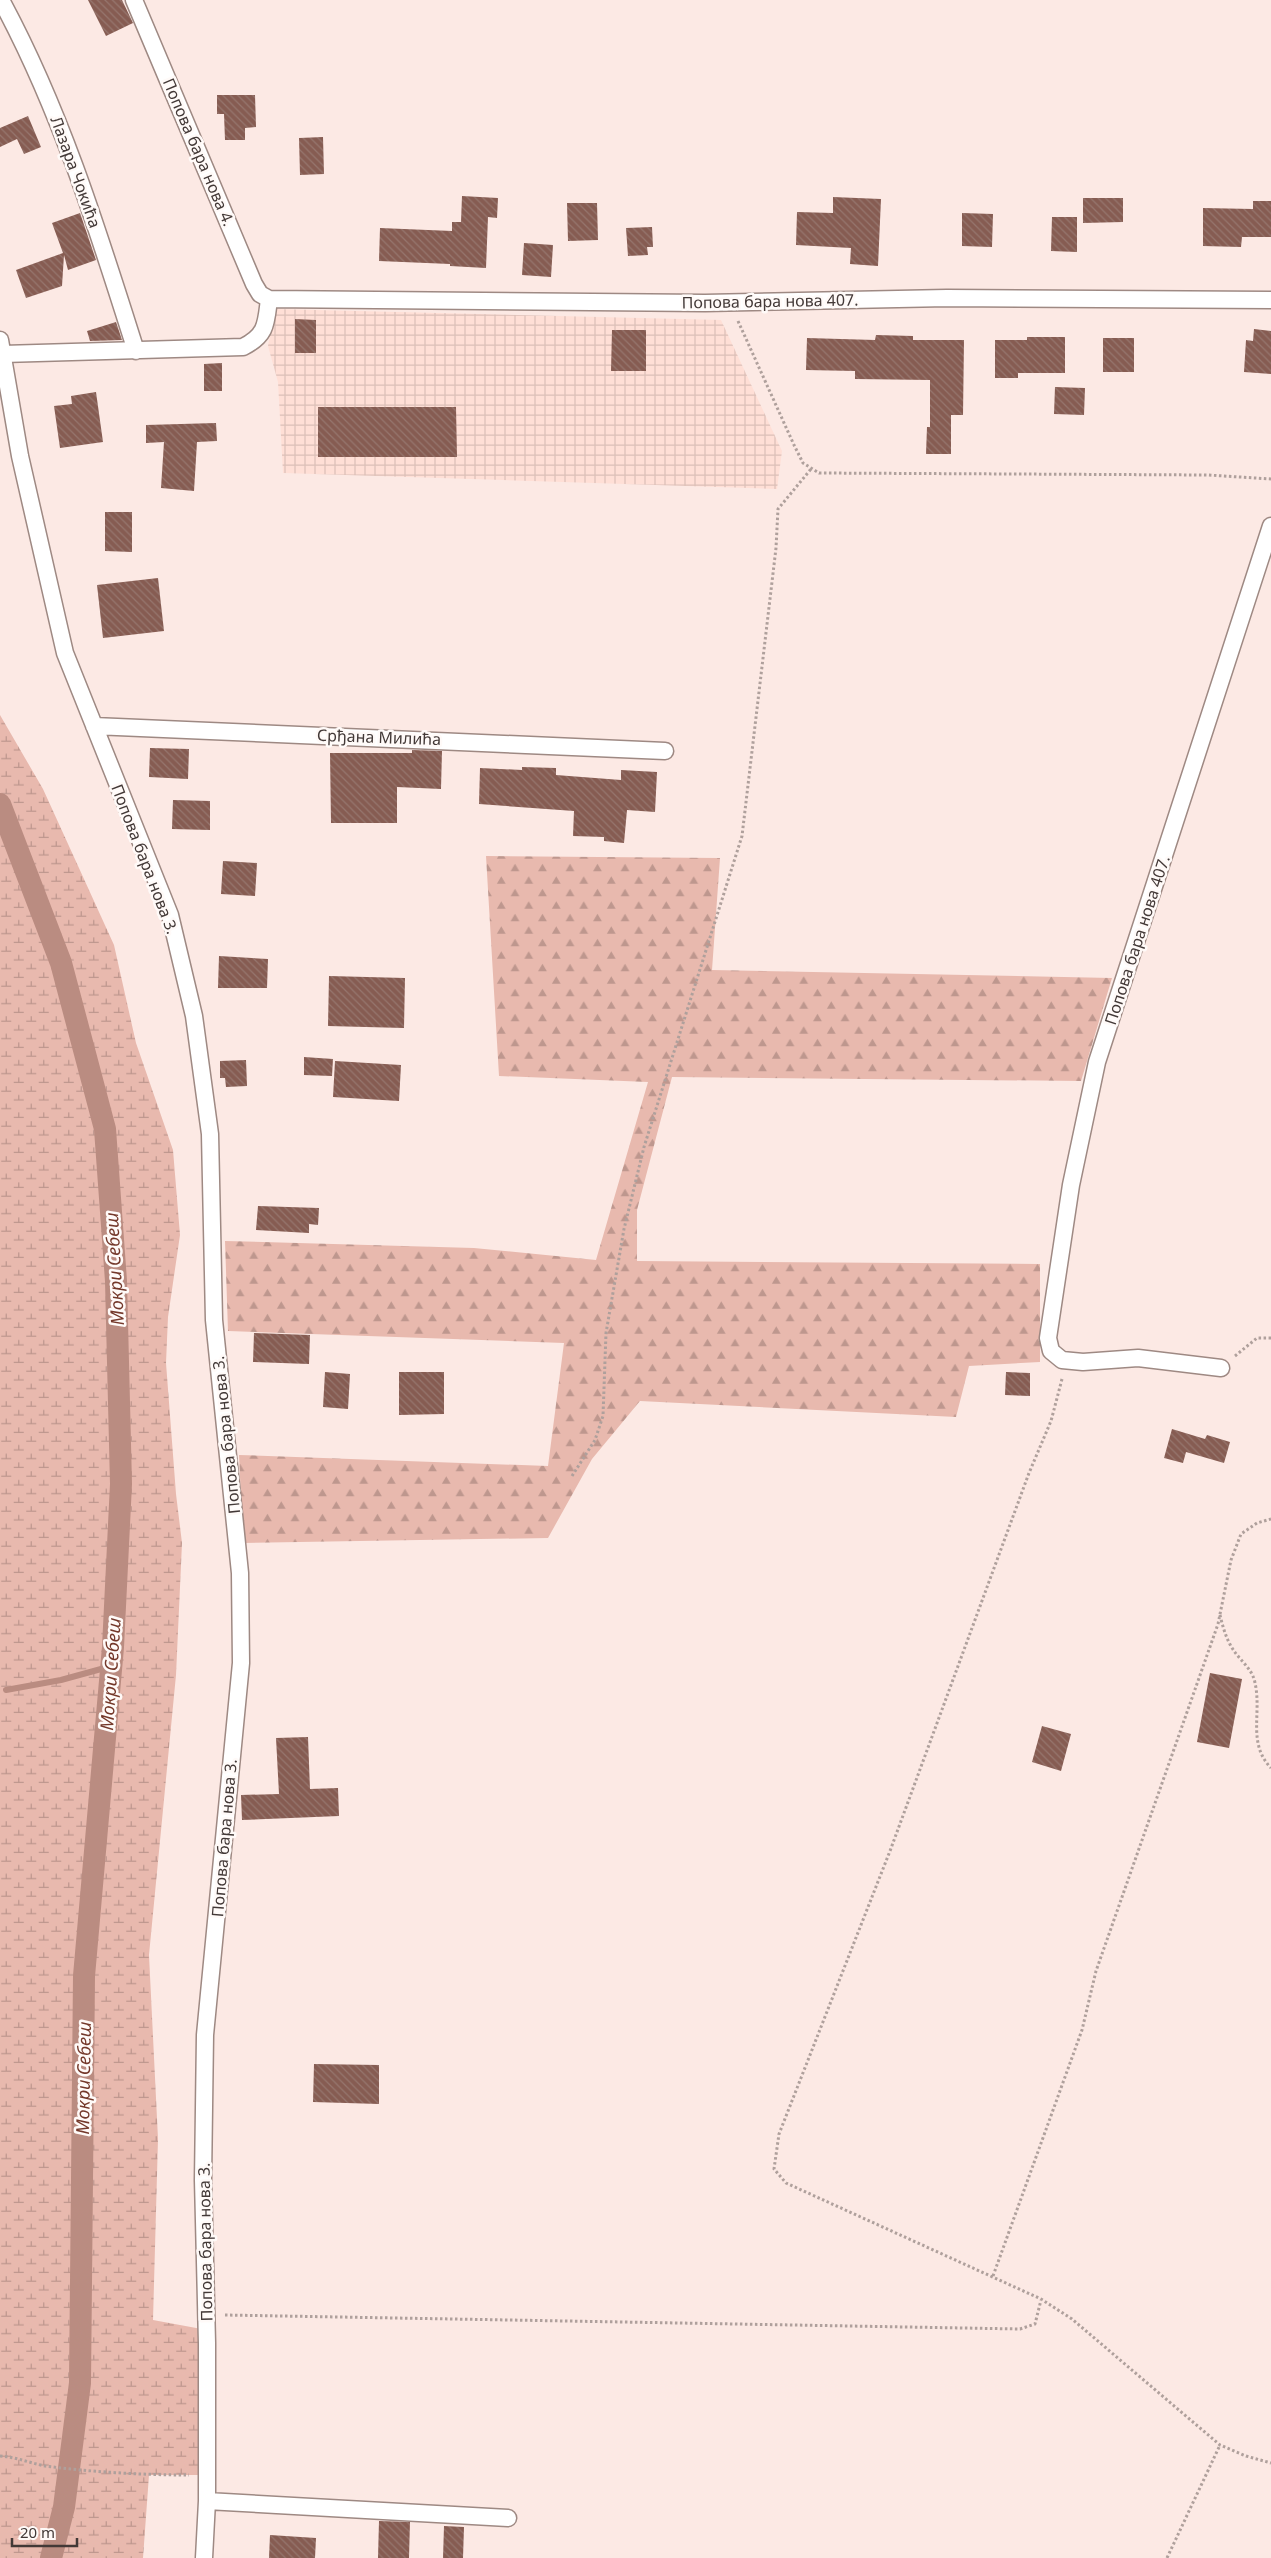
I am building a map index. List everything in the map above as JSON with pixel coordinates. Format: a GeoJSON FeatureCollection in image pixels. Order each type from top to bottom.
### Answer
{"type":"FeatureCollection","features":[{"type":"Feature","properties":{"kind":"street","name":"Лазара Чокића"},"geometry":{"type":"LineString","coordinates":[[0,0],[17,30],[58,120],[91,208],[136,351]]}},
{"type":"Feature","properties":{"kind":"street","name":"Попова бара нова 4."},"geometry":{"type":"LineString","coordinates":[[134,0],[254,284],[260,294],[269,299]]}},
{"type":"Feature","properties":{"kind":"street","name":"Попова бара нова 407."},"geometry":{"type":"LineString","coordinates":[[269,299],[730,303],[947,298],[1271,300]]}},
{"type":"Feature","properties":{"kind":"street"},"geometry":{"type":"LineString","coordinates":[[2,347],[136,351],[243,347],[261,334],[266,325],[269,299]]}},
{"type":"Feature","properties":{"kind":"street","name":"Попова бара нова 3."},"geometry":{"type":"LineString","coordinates":[[2,347],[20,456],[64,652],[170,915],[194,1016],[210,1134],[214,1320],[240,1574],[241,1663],[204,2035],[203,2180],[207,2314],[207,2501],[204,2558]]}},
{"type":"Feature","properties":{"kind":"street","name":"Попова бара нова 407."},"geometry":{"type":"LineString","coordinates":[[1062,1360],[1051,1351],[1049,1331],[1071,1185],[1098,1062],[1271,526]]}},
{"type":"Feature","properties":{"kind":"street","name":"Срђана Милића"},"geometry":{"type":"LineString","coordinates":[[94,726],[665,751]]}},
{"type":"Feature","properties":{"kind":"street"},"geometry":{"type":"LineString","coordinates":[[1062,1360],[1083,1362],[1138,1358],[1221,1368]]}},
{"type":"Feature","properties":{"kind":"street"},"geometry":{"type":"LineString","coordinates":[[207,2501],[508,2518]]}},
{"type":"Feature","properties":{"kind":"path"},"geometry":{"type":"LineString","coordinates":[[730,303],[803,463],[819,472],[1208,475],[1271,479]]}},
{"type":"Feature","properties":{"kind":"path"},"geometry":{"type":"LineString","coordinates":[[572,1476],[595,1440],[603,1416],[606,1333],[624,1229],[644,1147],[742,836],[776,548],[778,509],[811,469]]}},
{"type":"Feature","properties":{"kind":"path"},"geometry":{"type":"LineString","coordinates":[[1221,1368],[1257,1338],[1271,1338]]}},
{"type":"Feature","properties":{"kind":"path"},"geometry":{"type":"LineString","coordinates":[[1062,1360],[1062,1377],[1051,1421],[886,1860],[779,2134],[774,2169],[786,2184],[1041,2299],[1072,2319],[1220,2445],[1246,2456],[1271,2463]]}},
{"type":"Feature","properties":{"kind":"path"},"geometry":{"type":"LineString","coordinates":[[993,2276],[1082,2030],[1096,1971],[1220,1615],[1231,1560],[1241,1534],[1257,1523],[1271,1519]]}},
{"type":"Feature","properties":{"kind":"path"},"geometry":{"type":"LineString","coordinates":[[1220,1615],[1234,1651],[1246,1665],[1255,1681],[1256,1744],[1260,1754],[1271,1768]]}},
{"type":"Feature","properties":{"kind":"path"},"geometry":{"type":"LineString","coordinates":[[207,2314],[1020,2329],[1035,2324],[1041,2299]]}},
{"type":"Feature","properties":{"kind":"path"},"geometry":{"type":"LineString","coordinates":[[1166,2558],[1220,2445]]}},
{"type":"Feature","properties":{"kind":"path"},"geometry":{"type":"LineString","coordinates":[[0,2456],[15,2457],[44,2466],[158,2475],[207,2475]]}},
{"type":"Feature","properties":{"kind":"shaded area"},"geometry":{"type":"Polygon","coordinates":[[[275,309],[721,320],[782,451],[777,489],[283,473],[278,382],[268,346],[275,309]]]}},
{"type":"Feature","properties":{"kind":"green space"},"geometry":{"type":"Polygon","coordinates":[[[0,715],[43,789],[114,945],[136,1043],[173,1150],[180,1235],[168,1317],[166,1363],[176,1494],[182,1543],[176,1675],[149,1955],[158,2139],[153,2320],[207,2330],[207,2475],[149,2475],[143,2558],[0,2558],[0,715]]]}},
{"type":"Feature","properties":{"kind":"green space"},"geometry":{"type":"Polygon","coordinates":[[[486,856],[720,858],[712,970],[1112,978],[1081,1081],[672,1077],[637,1210],[637,1261],[1040,1264],[1040,1362],[969,1366],[956,1417],[640,1401],[592,1459],[548,1538],[243,1543],[239,1455],[548,1466],[564,1343],[228,1331],[225,1241],[474,1248],[596,1260],[648,1082],[499,1076],[486,856]]]}},
{"type":"Feature","properties":{"kind":"building"},"geometry":{"type":"Polygon","coordinates":[[[88,0],[122,0],[133,23],[106,36],[88,0]]]}},
{"type":"Feature","properties":{"kind":"building"},"geometry":{"type":"Polygon","coordinates":[[[217,95],[255,95],[256,127],[245,128],[245,140],[225,140],[224,114],[217,114],[217,95]]]}},
{"type":"Feature","properties":{"kind":"building"},"geometry":{"type":"Polygon","coordinates":[[[28,116],[41,147],[24,154],[17,139],[0,147],[0,128],[28,116]]]}},
{"type":"Feature","properties":{"kind":"building"},"geometry":{"type":"Polygon","coordinates":[[[323,137],[324,174],[300,175],[299,138],[323,137]]]}},
{"type":"Feature","properties":{"kind":"building"},"geometry":{"type":"Polygon","coordinates":[[[462,196],[498,198],[497,218],[488,217],[486,268],[450,266],[450,264],[379,261],[380,228],[452,231],[452,222],[461,222],[462,196]]]}},
{"type":"Feature","properties":{"kind":"building"},"geometry":{"type":"Polygon","coordinates":[[[833,197],[881,199],[878,266],[850,264],[851,248],[796,245],[797,212],[833,213],[833,197]]]}},
{"type":"Feature","properties":{"kind":"building"},"geometry":{"type":"Polygon","coordinates":[[[1083,198],[1123,198],[1123,222],[1083,223],[1083,198]]]}},
{"type":"Feature","properties":{"kind":"building"},"geometry":{"type":"Polygon","coordinates":[[[1253,201],[1271,201],[1271,237],[1242,237],[1241,247],[1203,246],[1203,208],[1253,209],[1253,201]]]}},
{"type":"Feature","properties":{"kind":"building"},"geometry":{"type":"Polygon","coordinates":[[[567,203],[597,203],[598,240],[568,241],[567,203]]]}},
{"type":"Feature","properties":{"kind":"building"},"geometry":{"type":"Polygon","coordinates":[[[80,213],[96,260],[68,270],[64,255],[62,286],[26,298],[16,270],[63,253],[52,223],[80,213]]]}},
{"type":"Feature","properties":{"kind":"building"},"geometry":{"type":"Polygon","coordinates":[[[962,213],[993,214],[992,247],[962,246],[962,213]]]}},
{"type":"Feature","properties":{"kind":"building"},"geometry":{"type":"Polygon","coordinates":[[[1052,217],[1077,217],[1077,252],[1051,251],[1052,217]]]}},
{"type":"Feature","properties":{"kind":"building"},"geometry":{"type":"Polygon","coordinates":[[[652,227],[653,247],[647,247],[648,255],[628,256],[626,228],[652,227]]]}},
{"type":"Feature","properties":{"kind":"building"},"geometry":{"type":"Polygon","coordinates":[[[524,243],[553,245],[551,277],[522,275],[524,243]]]}},
{"type":"Feature","properties":{"kind":"building"},"geometry":{"type":"Polygon","coordinates":[[[295,319],[316,320],[316,353],[295,353],[295,319]]]}},
{"type":"Feature","properties":{"kind":"building"},"geometry":{"type":"Polygon","coordinates":[[[116,322],[122,340],[90,341],[87,331],[116,322]]]}},
{"type":"Feature","properties":{"kind":"building"},"geometry":{"type":"Polygon","coordinates":[[[1254,329],[1271,331],[1271,374],[1244,372],[1246,340],[1253,341],[1254,329]]]}},
{"type":"Feature","properties":{"kind":"building"},"geometry":{"type":"Polygon","coordinates":[[[612,330],[646,330],[646,371],[611,371],[612,330]]]}},
{"type":"Feature","properties":{"kind":"building"},"geometry":{"type":"Polygon","coordinates":[[[876,335],[913,336],[913,340],[964,340],[963,415],[951,415],[951,454],[926,454],[927,427],[930,427],[930,380],[855,379],[855,371],[806,370],[807,338],[875,340],[876,335]]]}},
{"type":"Feature","properties":{"kind":"building"},"geometry":{"type":"Polygon","coordinates":[[[1027,337],[1065,337],[1065,373],[1018,373],[1018,378],[995,378],[995,340],[1027,340],[1027,337]]]}},
{"type":"Feature","properties":{"kind":"building"},"geometry":{"type":"Polygon","coordinates":[[[1103,338],[1134,338],[1134,372],[1103,372],[1103,338]]]}},
{"type":"Feature","properties":{"kind":"building"},"geometry":{"type":"Polygon","coordinates":[[[222,363],[222,391],[204,391],[204,364],[222,363]]]}},
{"type":"Feature","properties":{"kind":"building"},"geometry":{"type":"Polygon","coordinates":[[[1055,387],[1085,388],[1084,415],[1054,414],[1055,387]]]}},
{"type":"Feature","properties":{"kind":"building"},"geometry":{"type":"Polygon","coordinates":[[[96,392],[103,442],[60,448],[54,406],[72,404],[71,396],[96,392]]]}},
{"type":"Feature","properties":{"kind":"building"},"geometry":{"type":"Polygon","coordinates":[[[318,407],[456,407],[457,457],[318,457],[318,407]]]}},
{"type":"Feature","properties":{"kind":"building"},"geometry":{"type":"Polygon","coordinates":[[[216,423],[217,441],[197,442],[194,491],[161,488],[164,442],[146,443],[146,425],[216,423]]]}},
{"type":"Feature","properties":{"kind":"building"},"geometry":{"type":"Polygon","coordinates":[[[105,512],[132,512],[132,552],[105,551],[105,512]]]}},
{"type":"Feature","properties":{"kind":"building"},"geometry":{"type":"Polygon","coordinates":[[[158,578],[164,631],[103,638],[97,585],[158,578]]]}},
{"type":"Feature","properties":{"kind":"building"},"geometry":{"type":"Polygon","coordinates":[[[150,748],[189,749],[188,779],[149,777],[150,748]]]}},
{"type":"Feature","properties":{"kind":"building"},"geometry":{"type":"Polygon","coordinates":[[[412,750],[442,751],[441,789],[397,787],[397,823],[331,823],[330,753],[412,753],[412,750]]]}},
{"type":"Feature","properties":{"kind":"building"},"geometry":{"type":"Polygon","coordinates":[[[522,767],[556,768],[556,775],[621,780],[621,770],[657,772],[655,812],[627,810],[624,843],[604,841],[604,837],[573,836],[574,811],[479,804],[480,768],[522,770],[522,767]]]}},
{"type":"Feature","properties":{"kind":"building"},"geometry":{"type":"Polygon","coordinates":[[[173,800],[210,801],[210,830],[172,829],[173,800]]]}},
{"type":"Feature","properties":{"kind":"building"},"geometry":{"type":"Polygon","coordinates":[[[223,861],[257,863],[255,896],[221,894],[223,861]]]}},
{"type":"Feature","properties":{"kind":"building"},"geometry":{"type":"Polygon","coordinates":[[[219,956],[268,959],[267,988],[218,988],[219,956]]]}},
{"type":"Feature","properties":{"kind":"building"},"geometry":{"type":"Polygon","coordinates":[[[329,976],[405,978],[404,1028],[328,1026],[329,976]]]}},
{"type":"Feature","properties":{"kind":"building"},"geometry":{"type":"Polygon","coordinates":[[[304,1057],[333,1059],[332,1076],[304,1075],[304,1057]]]}},
{"type":"Feature","properties":{"kind":"building"},"geometry":{"type":"Polygon","coordinates":[[[246,1060],[247,1086],[226,1087],[225,1078],[220,1078],[220,1061],[246,1060]]]}},
{"type":"Feature","properties":{"kind":"building"},"geometry":{"type":"Polygon","coordinates":[[[335,1061],[401,1065],[399,1101],[333,1097],[335,1061]]]}},
{"type":"Feature","properties":{"kind":"building"},"geometry":{"type":"Polygon","coordinates":[[[258,1206],[319,1208],[318,1225],[309,1224],[309,1233],[256,1230],[258,1206]]]}},
{"type":"Feature","properties":{"kind":"building"},"geometry":{"type":"Polygon","coordinates":[[[254,1333],[310,1335],[309,1364],[253,1362],[254,1333]]]}},
{"type":"Feature","properties":{"kind":"building"},"geometry":{"type":"Polygon","coordinates":[[[325,1372],[350,1374],[348,1409],[323,1407],[325,1372]]]}},
{"type":"Feature","properties":{"kind":"building"},"geometry":{"type":"Polygon","coordinates":[[[399,1372],[444,1372],[444,1414],[399,1415],[399,1372]]]}},
{"type":"Feature","properties":{"kind":"building"},"geometry":{"type":"Polygon","coordinates":[[[1006,1372],[1030,1373],[1030,1396],[1005,1395],[1006,1372]]]}},
{"type":"Feature","properties":{"kind":"building"},"geometry":{"type":"Polygon","coordinates":[[[1172,1429],[1205,1439],[1207,1435],[1230,1442],[1224,1463],[1186,1452],[1183,1463],[1164,1458],[1172,1429]]]}},
{"type":"Feature","properties":{"kind":"building"},"geometry":{"type":"Polygon","coordinates":[[[1210,1673],[1242,1679],[1229,1748],[1197,1742],[1210,1673]]]}},
{"type":"Feature","properties":{"kind":"building"},"geometry":{"type":"Polygon","coordinates":[[[1042,1726],[1071,1734],[1061,1771],[1032,1762],[1042,1726]]]}},
{"type":"Feature","properties":{"kind":"building"},"geometry":{"type":"Polygon","coordinates":[[[308,1737],[310,1789],[338,1788],[339,1816],[242,1820],[241,1795],[279,1794],[276,1738],[308,1737]]]}},
{"type":"Feature","properties":{"kind":"building"},"geometry":{"type":"Polygon","coordinates":[[[314,2064],[379,2065],[379,2104],[313,2102],[314,2064]]]}},
{"type":"Feature","properties":{"kind":"building"},"geometry":{"type":"Polygon","coordinates":[[[379,2521],[410,2522],[409,2558],[378,2558],[379,2521]]]}},
{"type":"Feature","properties":{"kind":"building"},"geometry":{"type":"Polygon","coordinates":[[[444,2526],[464,2527],[463,2558],[443,2558],[444,2526]]]}},
{"type":"Feature","properties":{"kind":"building"},"geometry":{"type":"Polygon","coordinates":[[[270,2535],[316,2538],[315,2558],[269,2558],[270,2535]]]}},
{"type":"Feature","properties":{"kind":"waterway","name":"Мокри Себеш"},"geometry":{"type":"LineString","coordinates":[[0,804],[61,963],[105,1129],[116,1281],[121,1484],[113,1647],[84,1976],[80,2383],[64,2507],[51,2558]]}},
{"type":"Feature","properties":{"kind":"waterway"},"geometry":{"type":"LineString","coordinates":[[6,1690],[61,1680],[112,1666]]}}]}
